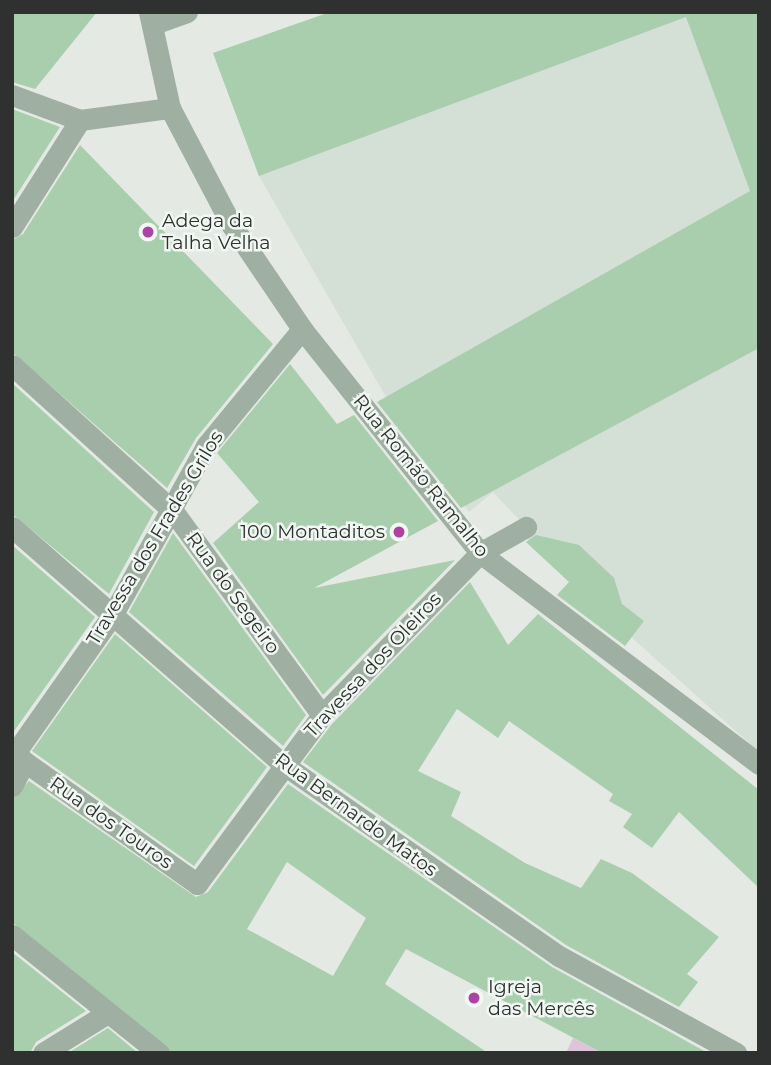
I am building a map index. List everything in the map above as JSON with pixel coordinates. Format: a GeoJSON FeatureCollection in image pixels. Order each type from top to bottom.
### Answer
{"type":"FeatureCollection","features":[{"type":"Feature","properties":{"kind":"street"},"geometry":{"type":"LineString","coordinates":[[151,18],[187,12]]}},
{"type":"Feature","properties":{"kind":"street","name":"Rua Romão Ramalho"},"geometry":{"type":"LineString","coordinates":[[151,18],[170,108],[230,225],[302,329],[480,553],[759,764]]}},
{"type":"Feature","properties":{"kind":"street"},"geometry":{"type":"LineString","coordinates":[[12,95],[80,120],[170,108]]}},
{"type":"Feature","properties":{"kind":"street"},"geometry":{"type":"LineString","coordinates":[[12,227],[80,120]]}},
{"type":"Feature","properties":{"kind":"street","name":"Travessa dos Frades Grilos"},"geometry":{"type":"LineString","coordinates":[[12,786],[18,755],[113,614],[173,510],[206,446],[302,329]]}},
{"type":"Feature","properties":{"kind":"street","name":"Rua do Segeiro"},"geometry":{"type":"LineString","coordinates":[[12,365],[173,510],[322,715]]}},
{"type":"Feature","properties":{"kind":"street","name":"Rua Bernardo Matos"},"geometry":{"type":"LineString","coordinates":[[12,527],[284,765],[559,956],[736,1053]]}},
{"type":"Feature","properties":{"kind":"street","name":"Travessa dos Oleiros"},"geometry":{"type":"LineString","coordinates":[[197,884],[322,715],[480,553],[526,527]]}},
{"type":"Feature","properties":{"kind":"street","name":"Rua dos Touros"},"geometry":{"type":"LineString","coordinates":[[18,755],[197,884]]}},
{"type":"Feature","properties":{"kind":"street"},"geometry":{"type":"LineString","coordinates":[[12,936],[106,1014],[159,1053]]}},
{"type":"Feature","properties":{"kind":"street"},"geometry":{"type":"LineString","coordinates":[[43,1053],[106,1014]]}},
{"type":"Feature","properties":{"kind":"shaded area"},"geometry":{"type":"Polygon","coordinates":[[[759,12],[759,752],[529,545],[526,527],[493,492],[469,512],[386,397],[259,176],[213,53],[241,45],[759,12]]]}},
{"type":"Feature","properties":{"kind":"shaded area"},"geometry":{"type":"Polygon","coordinates":[[[573,1038],[602,1053],[566,1053],[573,1038]]]}},
{"type":"Feature","properties":{"kind":"building"},"geometry":{"type":"Polygon","coordinates":[[[12,12],[97,12],[35,89],[12,82],[12,12]]]}},
{"type":"Feature","properties":{"kind":"building"},"geometry":{"type":"Polygon","coordinates":[[[330,12],[759,12],[759,348],[461,508],[377,402],[750,191],[686,17],[259,176],[213,53],[330,12]]]}},
{"type":"Feature","properties":{"kind":"building"},"geometry":{"type":"Polygon","coordinates":[[[12,109],[60,127],[12,202],[12,109]]]}},
{"type":"Feature","properties":{"kind":"building"},"geometry":{"type":"Polygon","coordinates":[[[80,145],[273,344],[196,438],[167,488],[12,352],[12,240],[23,234],[80,145]]]}},
{"type":"Feature","properties":{"kind":"building"},"geometry":{"type":"Polygon","coordinates":[[[290,364],[337,424],[354,415],[438,521],[314,588],[455,560],[323,695],[213,543],[259,502],[217,453],[290,364]]]}},
{"type":"Feature","properties":{"kind":"building"},"geometry":{"type":"Polygon","coordinates":[[[12,383],[154,512],[109,594],[12,514],[12,383]]]}},
{"type":"Feature","properties":{"kind":"building"},"geometry":{"type":"Polygon","coordinates":[[[173,533],[306,715],[283,746],[129,612],[173,533]]]}},
{"type":"Feature","properties":{"kind":"building"},"geometry":{"type":"Polygon","coordinates":[[[536,535],[579,545],[614,578],[622,604],[644,621],[625,646],[557,595],[569,582],[526,542],[536,535]]]}},
{"type":"Feature","properties":{"kind":"building"},"geometry":{"type":"Polygon","coordinates":[[[12,545],[95,617],[12,734],[12,545]]]}},
{"type":"Feature","properties":{"kind":"building"},"geometry":{"type":"Polygon","coordinates":[[[470,582],[508,645],[538,614],[759,790],[759,888],[679,812],[652,848],[623,827],[632,814],[609,801],[613,794],[509,721],[498,738],[457,709],[418,771],[461,792],[451,816],[525,863],[581,888],[601,859],[632,873],[719,937],[687,974],[698,982],[679,1007],[566,945],[303,762],[332,724],[470,582]]]}},
{"type":"Feature","properties":{"kind":"building"},"geometry":{"type":"Polygon","coordinates":[[[115,634],[267,767],[194,866],[32,751],[115,634]]]}},
{"type":"Feature","properties":{"kind":"building"},"geometry":{"type":"Polygon","coordinates":[[[29,781],[196,897],[208,892],[288,784],[552,967],[708,1053],[602,1053],[406,949],[385,984],[488,1053],[172,1053],[12,922],[12,799],[29,781]],[[287,862],[247,929],[333,976],[366,918],[287,862]]]}},
{"type":"Feature","properties":{"kind":"building"},"geometry":{"type":"Polygon","coordinates":[[[12,952],[86,1011],[36,1042],[30,1053],[12,1053],[12,952]]]}},
{"type":"Feature","properties":{"kind":"building"},"geometry":{"type":"Polygon","coordinates":[[[108,1028],[138,1053],[68,1053],[108,1028]]]}},
{"type":"Feature","properties":{"kind":"place","name":"Adega da Talha Velha"},"geometry":{"type":"Point","coordinates":[148,232]}},
{"type":"Feature","properties":{"kind":"place","name":"100 Montaditos"},"geometry":{"type":"Point","coordinates":[399,532]}},
{"type":"Feature","properties":{"kind":"place","name":"Igreja das Mercês"},"geometry":{"type":"Point","coordinates":[474,998]}}]}
